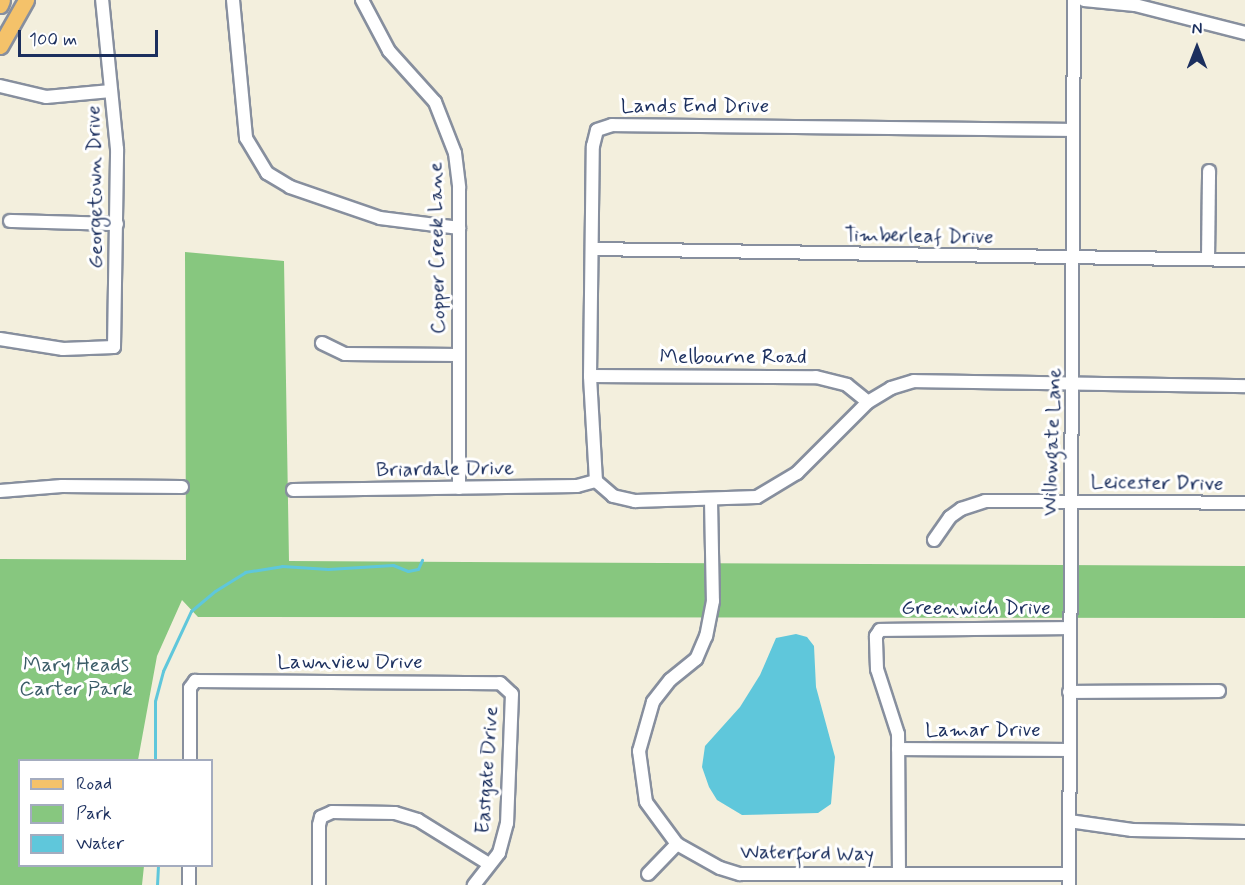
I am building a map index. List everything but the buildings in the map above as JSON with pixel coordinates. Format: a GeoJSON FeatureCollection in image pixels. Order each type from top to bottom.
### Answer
{"type":"FeatureCollection","features":[{"type":"Feature","properties":{"kind":"main road"},"geometry":{"type":"LineString","coordinates":[[0,5],[2,0]]}},
{"type":"Feature","properties":{"kind":"main road"},"geometry":{"type":"LineString","coordinates":[[0,46],[26,0]]}},
{"type":"Feature","properties":{"kind":"street","name":"Georgetown Drive"},"geometry":{"type":"LineString","coordinates":[[0,339],[97,350],[114,347],[117,148],[102,0]]}},
{"type":"Feature","properties":{"kind":"street"},"geometry":{"type":"LineString","coordinates":[[233,0],[246,138],[267,173],[290,187],[380,218],[410,225],[459,228]]}},
{"type":"Feature","properties":{"kind":"street","name":"Copper Creek Lane"},"geometry":{"type":"LineString","coordinates":[[362,0],[389,51],[420,82],[447,125],[457,167],[459,488]]}},
{"type":"Feature","properties":{"kind":"street","name":"Willowgate Lane"},"geometry":{"type":"LineString","coordinates":[[1069,879],[1069,501],[1074,384],[1072,130],[1074,0]]}},
{"type":"Feature","properties":{"kind":"street"},"geometry":{"type":"LineString","coordinates":[[1084,0],[1135,4],[1245,33]]}},
{"type":"Feature","properties":{"kind":"street"},"geometry":{"type":"LineString","coordinates":[[0,86],[46,97],[111,91]]}},
{"type":"Feature","properties":{"kind":"street","name":"Lands End Drive"},"geometry":{"type":"LineString","coordinates":[[596,481],[590,376],[593,146],[597,130],[612,125],[1072,130]]}},
{"type":"Feature","properties":{"kind":"street"},"geometry":{"type":"LineString","coordinates":[[1208,259],[1209,171]]}},
{"type":"Feature","properties":{"kind":"street"},"geometry":{"type":"LineString","coordinates":[[9,221],[117,224]]}},
{"type":"Feature","properties":{"kind":"street","name":"Timberleaf Drive"},"geometry":{"type":"LineString","coordinates":[[593,249],[1074,259],[1245,260]]}},
{"type":"Feature","properties":{"kind":"street"},"geometry":{"type":"LineString","coordinates":[[322,344],[345,354],[458,355]]}},
{"type":"Feature","properties":{"kind":"street","name":"Melbourne Road"},"geometry":{"type":"LineString","coordinates":[[590,376],[816,376],[847,385],[868,402]]}},
{"type":"Feature","properties":{"kind":"street"},"geometry":{"type":"LineString","coordinates":[[596,481],[613,496],[635,501],[757,497],[778,487],[823,450],[868,402],[891,388],[914,381],[1245,386]]}},
{"type":"Feature","properties":{"kind":"street","name":"Briardale Drive"},"geometry":{"type":"LineString","coordinates":[[293,490],[577,486],[596,481]]}},
{"type":"Feature","properties":{"kind":"street"},"geometry":{"type":"LineString","coordinates":[[0,491],[62,486],[182,487]]}},
{"type":"Feature","properties":{"kind":"street","name":"Waterford Way"},"geometry":{"type":"LineString","coordinates":[[711,500],[713,601],[706,636],[696,659],[670,680],[653,702],[639,751],[646,802],[677,844],[720,868],[740,874],[827,880],[898,874],[1069,879]]}},
{"type":"Feature","properties":{"kind":"street","name":"Leicester Drive"},"geometry":{"type":"LineString","coordinates":[[934,540],[950,517],[968,506],[985,501],[1245,503]]}},
{"type":"Feature","properties":{"kind":"street","name":"Greenwich Drive"},"geometry":{"type":"LineString","coordinates":[[898,874],[898,749],[895,720],[878,669],[876,636],[880,630],[1069,628]]}},
{"type":"Feature","properties":{"kind":"street","name":"Lawnview Drive"},"geometry":{"type":"LineString","coordinates":[[190,759],[192,682],[507,686]]}},
{"type":"Feature","properties":{"kind":"street","name":"Eastgate Drive"},"geometry":{"type":"LineString","coordinates":[[474,885],[499,853],[507,823],[512,694],[507,686]]}},
{"type":"Feature","properties":{"kind":"street"},"geometry":{"type":"LineString","coordinates":[[1069,692],[1220,691]]}},
{"type":"Feature","properties":{"kind":"street","name":"Lamar Drive"},"geometry":{"type":"LineString","coordinates":[[898,749],[1068,750]]}},
{"type":"Feature","properties":{"kind":"street"},"geometry":{"type":"LineString","coordinates":[[319,885],[319,825],[321,817],[332,812],[395,813],[418,820],[489,864]]}},
{"type":"Feature","properties":{"kind":"street"},"geometry":{"type":"LineString","coordinates":[[1069,821],[1132,830],[1245,832]]}},
{"type":"Feature","properties":{"kind":"street"},"geometry":{"type":"LineString","coordinates":[[648,874],[677,844]]}},
{"type":"Feature","properties":{"kind":"street"},"geometry":{"type":"LineString","coordinates":[[189,867],[189,885]]}},
{"type":"Feature","properties":{"kind":"green space","name":"Mary Heads Carter Park"},"geometry":{"type":"Polygon","coordinates":[[[185,252],[284,261],[289,561],[1245,566],[1245,618],[198,617],[182,600],[157,656],[138,759],[18,759],[18,867],[144,867],[142,885],[0,885],[0,559],[186,560],[185,252]]]}},
{"type":"Feature","properties":{"kind":"water"},"geometry":{"type":"Polygon","coordinates":[[[796,634],[807,637],[814,646],[816,687],[835,757],[831,804],[818,813],[742,815],[717,800],[709,787],[702,767],[705,746],[740,707],[760,675],[776,638],[796,634]]]}},
{"type":"Feature","properties":{"kind":"waterway"},"geometry":{"type":"LineString","coordinates":[[155,759],[155,701],[163,671],[191,611],[215,591],[245,572],[282,566],[328,569],[393,565],[408,571],[418,569],[422,560]]}},
{"type":"Feature","properties":{"kind":"waterway"},"geometry":{"type":"LineString","coordinates":[[157,885],[158,867]]}}]}
